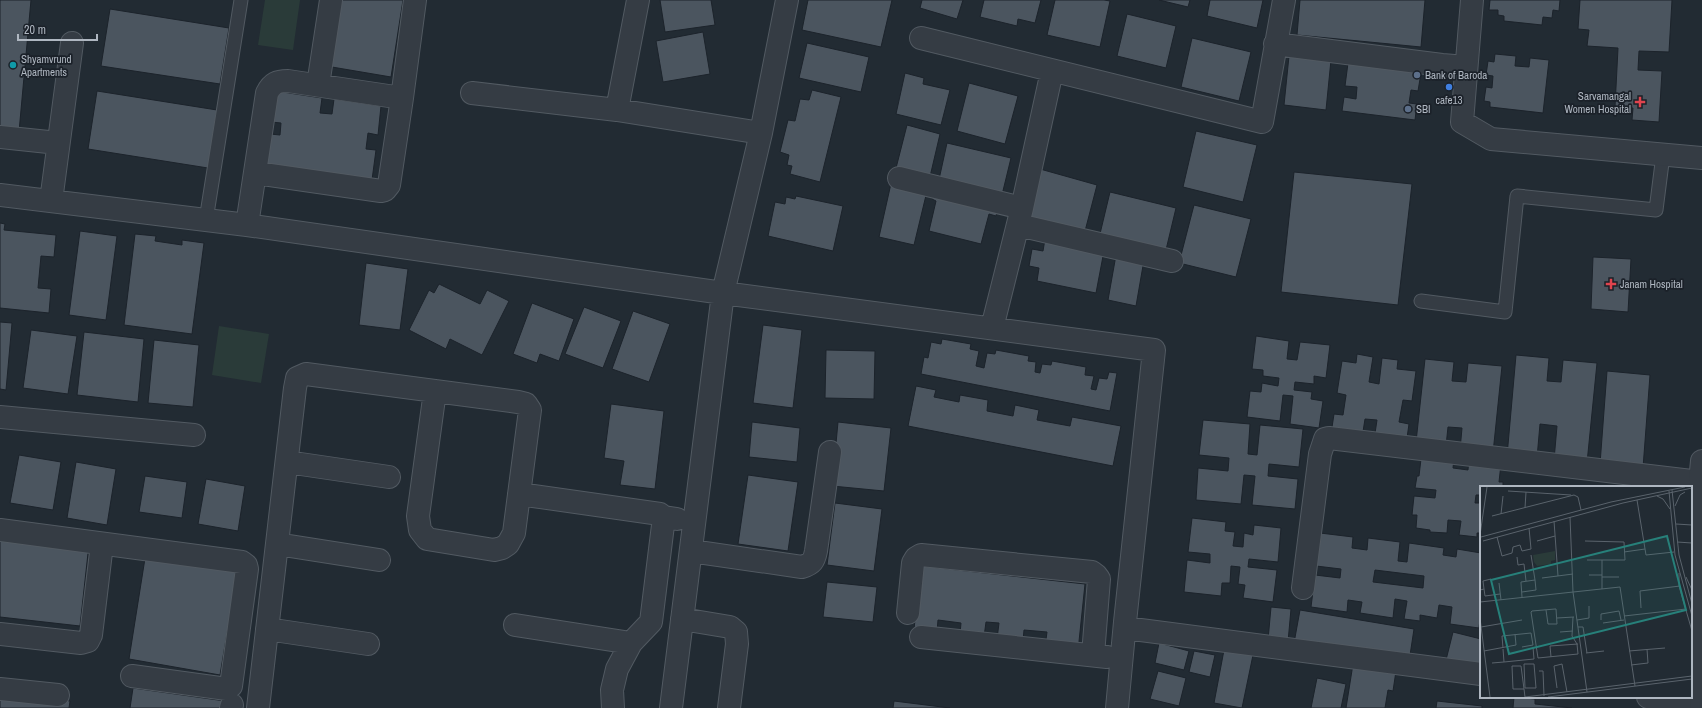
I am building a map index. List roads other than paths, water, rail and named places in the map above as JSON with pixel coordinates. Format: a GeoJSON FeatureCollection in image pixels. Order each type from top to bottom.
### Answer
{"type":"FeatureCollection","features":[{"type":"Feature","properties":{"kind":"street"},"geometry":{"type":"LineString","coordinates":[[318,85],[331,0]]}},
{"type":"Feature","properties":{"kind":"street"},"geometry":{"type":"LineString","coordinates":[[256,173],[381,191],[385,190],[389,185],[415,0]]}},
{"type":"Feature","properties":{"kind":"street"},"geometry":{"type":"LineString","coordinates":[[617,110],[638,0]]}},
{"type":"Feature","properties":{"kind":"street"},"geometry":{"type":"LineString","coordinates":[[671,708],[723,293],[761,133],[787,0]]}},
{"type":"Feature","properties":{"kind":"street"},"geometry":{"type":"LineString","coordinates":[[921,38],[1262,122],[1284,0]]}},
{"type":"Feature","properties":{"kind":"street"},"geometry":{"type":"LineString","coordinates":[[1472,0],[1462,122],[1491,139],[1702,158]]}},
{"type":"Feature","properties":{"kind":"street"},"geometry":{"type":"LineString","coordinates":[[51,201],[72,43]]}},
{"type":"Feature","properties":{"kind":"street"},"geometry":{"type":"LineString","coordinates":[[1275,44],[1466,67]]}},
{"type":"Feature","properties":{"kind":"street"},"geometry":{"type":"LineString","coordinates":[[992,328],[1020,217],[1052,71]]}},
{"type":"Feature","properties":{"kind":"street"},"geometry":{"type":"LineString","coordinates":[[247,225],[267,93],[271,86],[278,81],[283,81],[402,98]]}},
{"type":"Feature","properties":{"kind":"street"},"geometry":{"type":"LineString","coordinates":[[472,93],[617,110],[761,133]]}},
{"type":"Feature","properties":{"kind":"street"},"geometry":{"type":"LineString","coordinates":[[0,137],[58,143]]}},
{"type":"Feature","properties":{"kind":"street"},"geometry":{"type":"LineString","coordinates":[[899,178],[1020,217],[1172,261]]}},
{"type":"Feature","properties":{"kind":"street"},"geometry":{"type":"LineString","coordinates":[[0,195],[247,225],[723,293],[1154,350],[1117,708]]}},
{"type":"Feature","properties":{"kind":"street"},"geometry":{"type":"LineString","coordinates":[[258,708],[297,378],[306,374],[435,391],[518,402],[526,404],[530,410],[514,533],[508,544],[502,548],[494,550],[427,539],[420,530],[418,516],[435,391]]}},
{"type":"Feature","properties":{"kind":"street"},"geometry":{"type":"LineString","coordinates":[[0,417],[194,435]]}},
{"type":"Feature","properties":{"kind":"street"},"geometry":{"type":"LineString","coordinates":[[1303,588],[1320,454],[1322,444],[1329,438],[1701,472],[1702,706],[1654,698]]}},
{"type":"Feature","properties":{"kind":"street"},"geometry":{"type":"LineString","coordinates":[[691,551],[802,567],[809,565],[814,560],[816,551],[830,452]]}},
{"type":"Feature","properties":{"kind":"street"},"geometry":{"type":"LineString","coordinates":[[286,462],[389,478]]}},
{"type":"Feature","properties":{"kind":"street"},"geometry":{"type":"LineString","coordinates":[[519,494],[660,514],[664,517],[695,522]]}},
{"type":"Feature","properties":{"kind":"street"},"geometry":{"type":"LineString","coordinates":[[613,708],[612,690],[617,669],[632,642],[651,622],[664,517]]}},
{"type":"Feature","properties":{"kind":"street"},"geometry":{"type":"LineString","coordinates":[[0,530],[242,562],[246,565],[247,569],[231,686],[227,690],[132,676]]}},
{"type":"Feature","properties":{"kind":"street"},"geometry":{"type":"LineString","coordinates":[[0,634],[81,643],[88,641],[92,635],[102,544]]}},
{"type":"Feature","properties":{"kind":"street"},"geometry":{"type":"LineString","coordinates":[[277,544],[379,560]]}},
{"type":"Feature","properties":{"kind":"street"},"geometry":{"type":"LineString","coordinates":[[908,613],[913,563],[916,558],[921,555],[1092,572],[1099,579],[1094,656]]}},
{"type":"Feature","properties":{"kind":"street"},"geometry":{"type":"LineString","coordinates":[[651,622],[730,627],[736,632],[737,644],[729,708]]}},
{"type":"Feature","properties":{"kind":"street"},"geometry":{"type":"LineString","coordinates":[[515,625],[632,642]]}},
{"type":"Feature","properties":{"kind":"street"},"geometry":{"type":"LineString","coordinates":[[1125,628],[1480,674]]}},
{"type":"Feature","properties":{"kind":"street"},"geometry":{"type":"LineString","coordinates":[[267,629],[368,644]]}},
{"type":"Feature","properties":{"kind":"street"},"geometry":{"type":"LineString","coordinates":[[921,637],[1122,658]]}},
{"type":"Feature","properties":{"kind":"street"},"geometry":{"type":"LineString","coordinates":[[0,689],[58,695]]}},
{"type":"Feature","properties":{"kind":"lane"},"geometry":{"type":"LineString","coordinates":[[206,220],[241,0]]}},
{"type":"Feature","properties":{"kind":"lane"},"geometry":{"type":"LineString","coordinates":[[1421,301],[1505,312],[1517,196],[1656,210],[1663,155]]}},
{"type":"Feature","properties":{"kind":"place","name":"Shyamvrund Apartments"},"geometry":{"type":"Point","coordinates":[13,65]}},
{"type":"Feature","properties":{"kind":"place","name":"Bank of Baroda"},"geometry":{"type":"Point","coordinates":[1417,75]}},
{"type":"Feature","properties":{"kind":"place","name":"cafe13"},"geometry":{"type":"Point","coordinates":[1449,87]}},
{"type":"Feature","properties":{"kind":"place","name":"Sarvamangal Women Hospital"},"geometry":{"type":"Point","coordinates":[1640,102]}},
{"type":"Feature","properties":{"kind":"place","name":"SBI"},"geometry":{"type":"Point","coordinates":[1408,109]}},
{"type":"Feature","properties":{"kind":"place","name":"Janam Hospital"},"geometry":{"type":"Point","coordinates":[1611,284]}}]}
